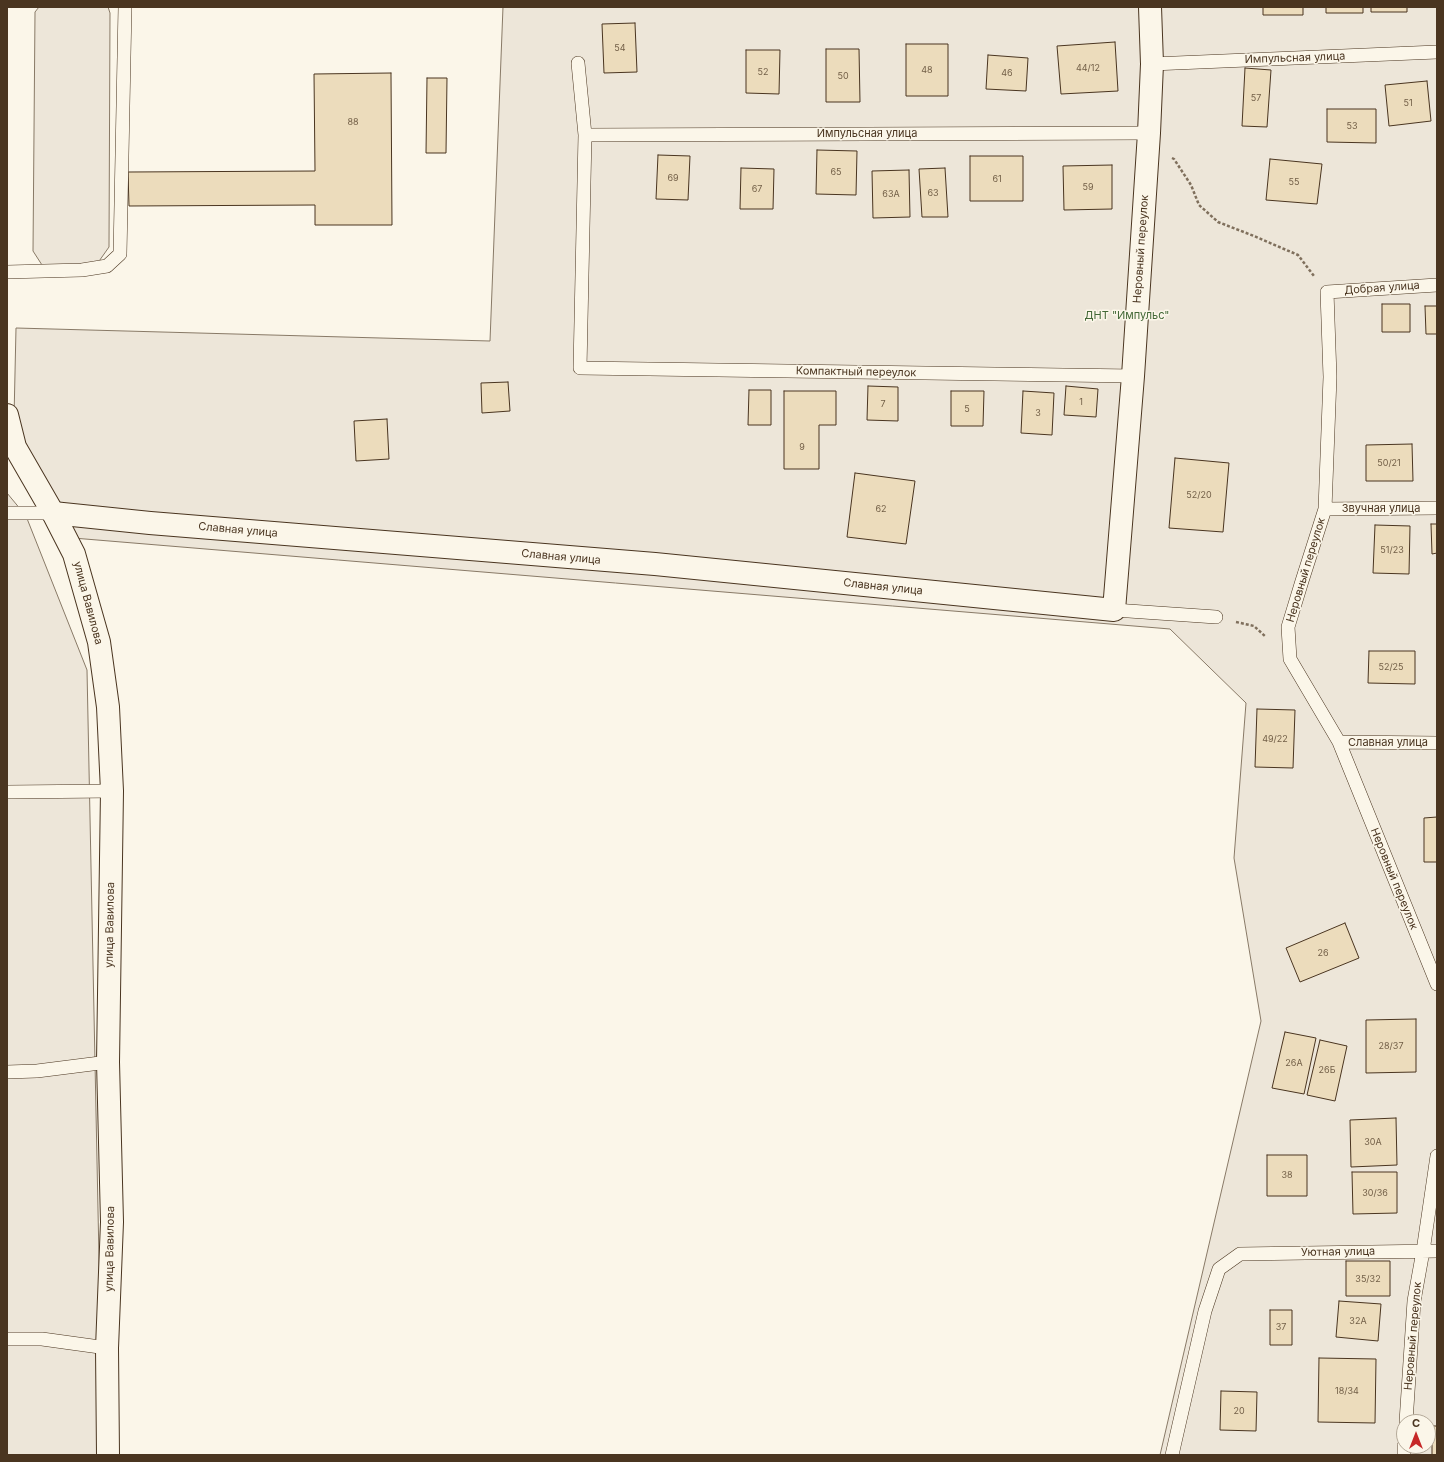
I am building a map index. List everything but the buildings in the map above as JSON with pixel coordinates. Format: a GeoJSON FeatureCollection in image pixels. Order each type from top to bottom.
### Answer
{"type":"FeatureCollection","features":[{"type":"Feature","properties":{"kind":"street","name":"Неровный переулок"},"geometry":{"type":"LineString","coordinates":[[1114,610],[1133,376],[1149,142],[1152,64],[1150,7]]}},
{"type":"Feature","properties":{"kind":"street","name":"улица Вавилова"},"geometry":{"type":"LineString","coordinates":[[7,415],[15,447],[53,513],[74,554],[100,642],[108,708],[112,791],[108,1062],[112,1222],[107,1348],[108,1455]]}},
{"type":"Feature","properties":{"kind":"street","name":"Славная улица"},"geometry":{"type":"LineString","coordinates":[[53,513],[150,523],[663,565],[1114,610]]}},
{"type":"Feature","properties":{"kind":"lane"},"geometry":{"type":"LineString","coordinates":[[7,272],[82,270],[107,266],[120,254],[126,7]]}},
{"type":"Feature","properties":{"kind":"lane","name":"Импульсная улица"},"geometry":{"type":"LineString","coordinates":[[1152,64],[1437,52]]}},
{"type":"Feature","properties":{"kind":"lane"},"geometry":{"type":"LineString","coordinates":[[578,63],[585,135]]}},
{"type":"Feature","properties":{"kind":"lane","name":"Импульсная улица"},"geometry":{"type":"LineString","coordinates":[[585,135],[1149,142]]}},
{"type":"Feature","properties":{"kind":"lane","name":"Компактный переулок"},"geometry":{"type":"LineString","coordinates":[[585,135],[580,368],[1133,376]]}},
{"type":"Feature","properties":{"kind":"lane","name":"Добрая улица"},"geometry":{"type":"LineString","coordinates":[[1327,292],[1437,285]]}},
{"type":"Feature","properties":{"kind":"lane","name":"Неровный переулок"},"geometry":{"type":"LineString","coordinates":[[1327,292],[1330,377],[1325,509],[1288,627],[1290,660],[1339,742],[1437,984]]}},
{"type":"Feature","properties":{"kind":"lane","name":"Звучная улица"},"geometry":{"type":"LineString","coordinates":[[1325,509],[1437,508]]}},
{"type":"Feature","properties":{"kind":"lane","name":"Славная улица"},"geometry":{"type":"LineString","coordinates":[[7,514],[53,513]]}},
{"type":"Feature","properties":{"kind":"lane"},"geometry":{"type":"LineString","coordinates":[[1114,610],[1216,617]]}},
{"type":"Feature","properties":{"kind":"lane","name":"Славная улица"},"geometry":{"type":"LineString","coordinates":[[1339,742],[1437,743]]}},
{"type":"Feature","properties":{"kind":"lane"},"geometry":{"type":"LineString","coordinates":[[7,792],[112,791]]}},
{"type":"Feature","properties":{"kind":"lane"},"geometry":{"type":"LineString","coordinates":[[7,1072],[37,1071],[108,1062]]}},
{"type":"Feature","properties":{"kind":"lane","name":"Неровный переулок"},"geometry":{"type":"LineString","coordinates":[[1407,1414],[1414,1302],[1437,1156]]}},
{"type":"Feature","properties":{"kind":"lane","name":"Уютная улица"},"geometry":{"type":"LineString","coordinates":[[1172,1455],[1205,1311],[1218,1269],[1240,1254],[1437,1251]]}},
{"type":"Feature","properties":{"kind":"lane"},"geometry":{"type":"LineString","coordinates":[[7,1339],[42,1339],[107,1348]]}},
{"type":"Feature","properties":{"kind":"path"},"geometry":{"type":"LineString","coordinates":[[1149,142],[1174,159],[1191,185],[1199,205],[1218,222],[1298,255],[1327,292]]}},
{"type":"Feature","properties":{"kind":"path"},"geometry":{"type":"LineString","coordinates":[[1216,617],[1254,626],[1290,660]]}},
{"type":"Feature","properties":{"kind":"green space"},"geometry":{"type":"Polygon","coordinates":[[[39,7],[108,7],[110,13],[109,247],[97,264],[42,265],[33,251],[35,12],[39,7]]]}},
{"type":"Feature","properties":{"kind":"green space","name":"ДНТ \"Импульс\""},"geometry":{"type":"Polygon","coordinates":[[[503,7],[1437,7],[1437,1455],[1160,1455],[1261,1021],[1234,858],[1246,703],[1170,629],[61,537],[13,463],[16,328],[490,341],[503,7]]]}},
{"type":"Feature","properties":{"kind":"green space"},"geometry":{"type":"Polygon","coordinates":[[[7,493],[26,516],[87,670],[103,1455],[7,1455],[7,493]]]}}]}
